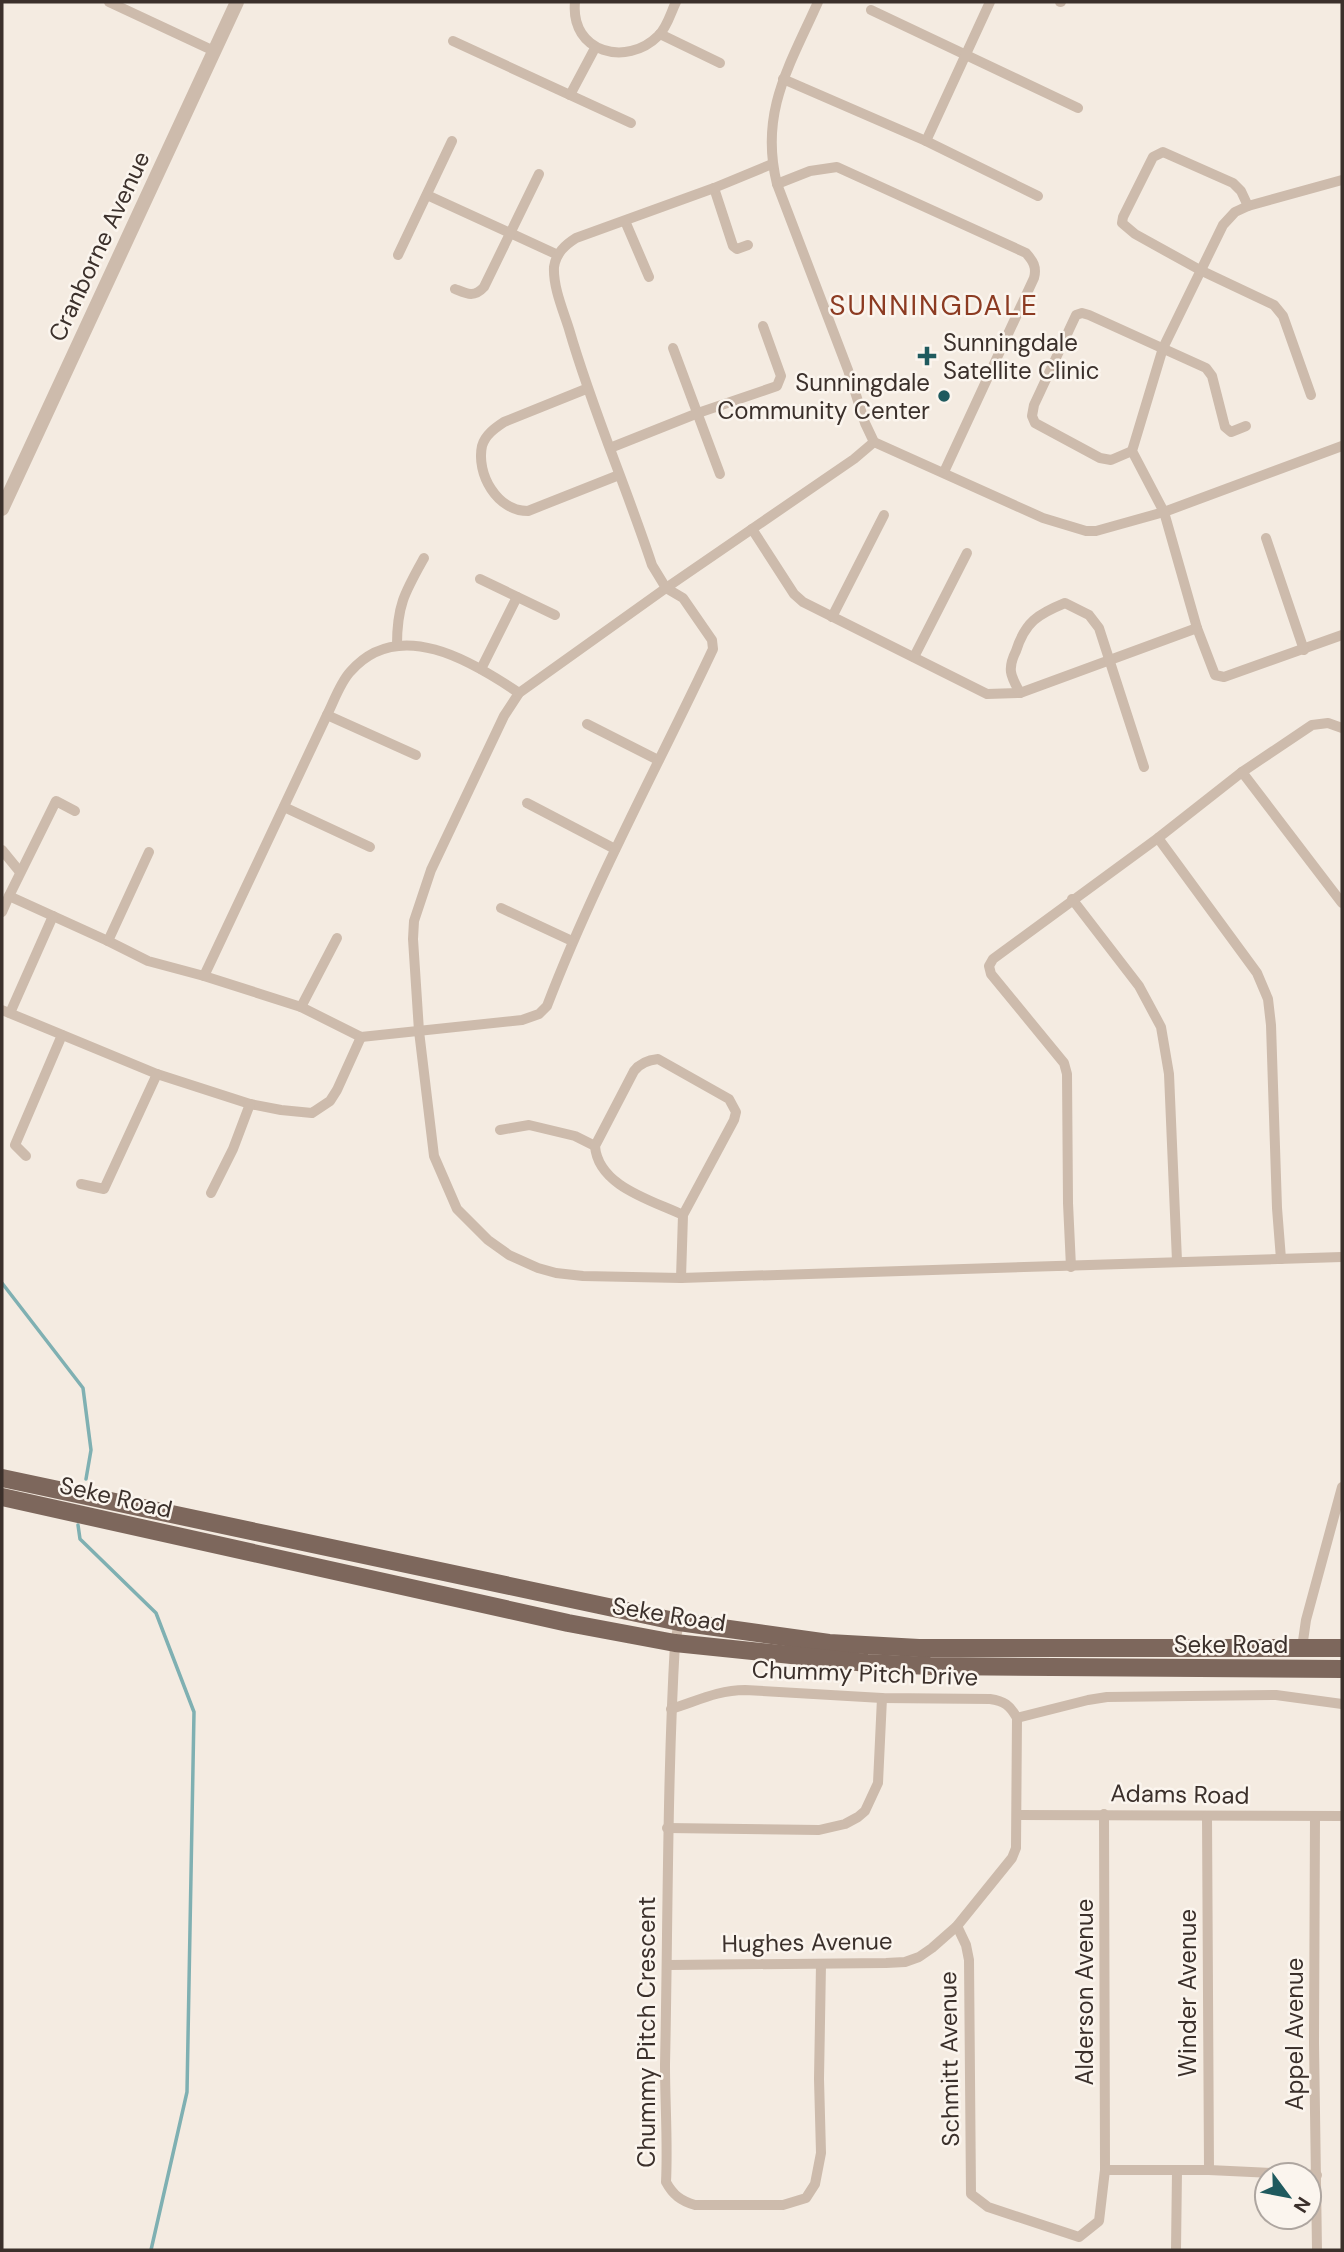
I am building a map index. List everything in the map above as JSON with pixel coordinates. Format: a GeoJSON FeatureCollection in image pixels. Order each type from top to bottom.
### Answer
{"type":"FeatureCollection","features":[{"type":"Feature","properties":{"kind":"main road","name":"Seke Road"},"geometry":{"type":"LineString","coordinates":[[2,1478],[679,1622],[829,1643],[892,1647],[1342,1648]]}},
{"type":"Feature","properties":{"kind":"main road","name":"Seke Road"},"geometry":{"type":"LineString","coordinates":[[2,1497],[568,1623],[675,1643],[867,1663],[930,1666],[1342,1669]]}},
{"type":"Feature","properties":{"kind":"street"},"geometry":{"type":"LineString","coordinates":[[109,2],[214,51]]}},
{"type":"Feature","properties":{"kind":"street","name":"Cranborne Avenue"},"geometry":{"type":"LineString","coordinates":[[2,509],[237,2]]}},
{"type":"Feature","properties":{"kind":"street"},"geometry":{"type":"LineString","coordinates":[[575,2],[578,29],[584,39],[595,48],[609,51],[634,49],[647,44],[660,34],[676,2]]}},
{"type":"Feature","properties":{"kind":"street"},"geometry":{"type":"LineString","coordinates":[[818,2],[777,94],[772,122],[772,164],[777,184],[849,370],[865,424],[874,442],[1043,518],[1086,531],[1106,529],[1164,512],[1342,446]]}},
{"type":"Feature","properties":{"kind":"street"},"geometry":{"type":"LineString","coordinates":[[926,141],[990,2]]}},
{"type":"Feature","properties":{"kind":"street"},"geometry":{"type":"LineString","coordinates":[[871,10],[1078,108]]}},
{"type":"Feature","properties":{"kind":"street"},"geometry":{"type":"LineString","coordinates":[[660,34],[720,63]]}},
{"type":"Feature","properties":{"kind":"street"},"geometry":{"type":"LineString","coordinates":[[453,41],[631,123]]}},
{"type":"Feature","properties":{"kind":"street"},"geometry":{"type":"LineString","coordinates":[[570,95],[595,48]]}},
{"type":"Feature","properties":{"kind":"street"},"geometry":{"type":"LineString","coordinates":[[783,79],[926,141],[1038,195]]}},
{"type":"Feature","properties":{"kind":"street"},"geometry":{"type":"LineString","coordinates":[[398,255],[452,141]]}},
{"type":"Feature","properties":{"kind":"street"},"geometry":{"type":"LineString","coordinates":[[1248,205],[1241,191],[1233,183],[1163,152],[1153,157],[1122,223],[1135,234],[1200,270],[1262,298],[1279,310],[1311,395]]}},
{"type":"Feature","properties":{"kind":"street"},"geometry":{"type":"LineString","coordinates":[[9,896],[148,961],[301,1007],[361,1037],[522,1020],[539,1014],[547,1006],[572,941],[713,649],[712,640],[682,598],[666,588],[652,565],[586,389],[556,286],[554,267],[558,255],[576,238],[772,164]]}},
{"type":"Feature","properties":{"kind":"street"},"geometry":{"type":"LineString","coordinates":[[777,184],[810,171],[837,167],[1026,253],[1034,264],[1034,278],[944,472]]}},
{"type":"Feature","properties":{"kind":"street"},"geometry":{"type":"LineString","coordinates":[[456,289],[469,295],[480,292],[539,174]]}},
{"type":"Feature","properties":{"kind":"street"},"geometry":{"type":"LineString","coordinates":[[1342,180],[1248,205],[1235,212],[1223,225],[1163,348],[1132,451],[1164,512],[1197,628],[1211,667],[1219,677],[1342,635]]}},
{"type":"Feature","properties":{"kind":"street"},"geometry":{"type":"LineString","coordinates":[[714,188],[733,246],[737,249],[748,245]]}},
{"type":"Feature","properties":{"kind":"street"},"geometry":{"type":"LineString","coordinates":[[427,195],[558,255]]}},
{"type":"Feature","properties":{"kind":"street"},"geometry":{"type":"LineString","coordinates":[[625,221],[649,277]]}},
{"type":"Feature","properties":{"kind":"street"},"geometry":{"type":"LineString","coordinates":[[1132,451],[1111,460],[1100,458],[1035,423],[1032,416],[1034,405],[1076,315],[1089,315],[1206,369],[1212,376],[1225,427],[1231,432],[1246,426]]}},
{"type":"Feature","properties":{"kind":"street"},"geometry":{"type":"LineString","coordinates":[[610,448],[698,413],[778,386],[781,376],[763,326]]}},
{"type":"Feature","properties":{"kind":"street"},"geometry":{"type":"LineString","coordinates":[[673,348],[720,474]]}},
{"type":"Feature","properties":{"kind":"street"},"geometry":{"type":"LineString","coordinates":[[586,389],[504,422],[493,430],[482,445],[488,484],[503,503],[516,510],[528,512],[619,475]]}},
{"type":"Feature","properties":{"kind":"street"},"geometry":{"type":"LineString","coordinates":[[874,442],[854,459],[519,693],[499,728],[431,870],[419,903],[413,939],[419,1031],[434,1156],[457,1209],[488,1240],[509,1255],[538,1268],[583,1276],[681,1278],[1342,1257]]}},
{"type":"Feature","properties":{"kind":"street"},"geometry":{"type":"LineString","coordinates":[[832,617],[884,515]]}},
{"type":"Feature","properties":{"kind":"street"},"geometry":{"type":"LineString","coordinates":[[752,528],[794,594],[816,611],[987,694],[1020,693],[1197,628]]}},
{"type":"Feature","properties":{"kind":"street"},"geometry":{"type":"LineString","coordinates":[[1266,538],[1304,650]]}},
{"type":"Feature","properties":{"kind":"street"},"geometry":{"type":"LineString","coordinates":[[914,657],[967,553]]}},
{"type":"Feature","properties":{"kind":"street"},"geometry":{"type":"LineString","coordinates":[[397,645],[397,620],[402,596],[424,558]]}},
{"type":"Feature","properties":{"kind":"street"},"geometry":{"type":"LineString","coordinates":[[480,579],[555,615]]}},
{"type":"Feature","properties":{"kind":"street"},"geometry":{"type":"LineString","coordinates":[[481,669],[517,597]]}},
{"type":"Feature","properties":{"kind":"street"},"geometry":{"type":"LineString","coordinates":[[1020,693],[1011,672],[1013,658],[1024,629],[1039,615],[1065,603],[1089,615],[1094,620],[1144,767]]}},
{"type":"Feature","properties":{"kind":"street"},"geometry":{"type":"LineString","coordinates":[[204,976],[348,673],[370,655],[397,645],[426,646],[481,669],[519,693]]}},
{"type":"Feature","properties":{"kind":"street"},"geometry":{"type":"LineString","coordinates":[[327,715],[416,755]]}},
{"type":"Feature","properties":{"kind":"street"},"geometry":{"type":"LineString","coordinates":[[1072,1267],[1068,1203],[1067,1074],[1064,1063],[991,974],[989,966],[993,959],[1158,838],[1242,772],[1312,725],[1328,723],[1342,728]]}},
{"type":"Feature","properties":{"kind":"street"},"geometry":{"type":"LineString","coordinates":[[587,724],[658,760]]}},
{"type":"Feature","properties":{"kind":"street"},"geometry":{"type":"LineString","coordinates":[[1242,772],[1342,903]]}},
{"type":"Feature","properties":{"kind":"street"},"geometry":{"type":"LineString","coordinates":[[2,912],[56,801],[75,811]]}},
{"type":"Feature","properties":{"kind":"street"},"geometry":{"type":"LineString","coordinates":[[527,803],[615,849]]}},
{"type":"Feature","properties":{"kind":"street"},"geometry":{"type":"LineString","coordinates":[[284,807],[370,847]]}},
{"type":"Feature","properties":{"kind":"street"},"geometry":{"type":"LineString","coordinates":[[1158,838],[1264,986],[1271,1026],[1277,1208],[1282,1259]]}},
{"type":"Feature","properties":{"kind":"street"},"geometry":{"type":"LineString","coordinates":[[2,850],[20,872]]}},
{"type":"Feature","properties":{"kind":"street"},"geometry":{"type":"LineString","coordinates":[[108,942],[149,852]]}},
{"type":"Feature","properties":{"kind":"street"},"geometry":{"type":"LineString","coordinates":[[1072,900],[1139,986],[1161,1027],[1169,1074],[1177,1261]]}},
{"type":"Feature","properties":{"kind":"street"},"geometry":{"type":"LineString","coordinates":[[501,908],[572,941]]}},
{"type":"Feature","properties":{"kind":"street"},"geometry":{"type":"LineString","coordinates":[[53,916],[6,1011],[157,1074],[250,1104],[281,1111],[313,1113],[330,1101],[337,1090],[361,1037]]}},
{"type":"Feature","properties":{"kind":"street"},"geometry":{"type":"LineString","coordinates":[[301,1007],[337,938]]}},
{"type":"Feature","properties":{"kind":"street"},"geometry":{"type":"LineString","coordinates":[[26,1156],[15,1145],[62,1035]]}},
{"type":"Feature","properties":{"kind":"street"},"geometry":{"type":"LineString","coordinates":[[681,1278],[683,1215],[736,1112],[729,1099],[658,1059],[650,1059],[634,1071],[595,1146],[596,1157],[601,1170],[612,1181],[683,1215]]}},
{"type":"Feature","properties":{"kind":"street"},"geometry":{"type":"LineString","coordinates":[[81,1184],[104,1189],[157,1074]]}},
{"type":"Feature","properties":{"kind":"street"},"geometry":{"type":"LineString","coordinates":[[211,1193],[233,1149],[250,1104]]}},
{"type":"Feature","properties":{"kind":"street"},"geometry":{"type":"LineString","coordinates":[[500,1130],[529,1125],[575,1136],[595,1146]]}},
{"type":"Feature","properties":{"kind":"street"},"geometry":{"type":"LineString","coordinates":[[1302,1648],[1306,1619],[1342,1487]]}},
{"type":"Feature","properties":{"kind":"street","name":"Chummy Pitch Crescent"},"geometry":{"type":"LineString","coordinates":[[679,1622],[671,1709],[667,1828],[669,1965],[665,2068],[666,2182],[685,2203],[768,2206],[793,2203],[806,2198],[816,2184],[821,2153],[821,1964]]}},
{"type":"Feature","properties":{"kind":"street","name":"Chummy Pitch Drive"},"geometry":{"type":"LineString","coordinates":[[671,1709],[729,1690],[776,1690],[881,1698],[1001,1700],[1017,1718]]}},
{"type":"Feature","properties":{"kind":"street"},"geometry":{"type":"LineString","coordinates":[[1017,1718],[1107,1697],[1276,1695],[1342,1704]]}},
{"type":"Feature","properties":{"kind":"street"},"geometry":{"type":"LineString","coordinates":[[667,1828],[819,1830],[845,1824],[858,1817],[865,1811],[878,1783],[881,1698]]}},
{"type":"Feature","properties":{"kind":"street","name":"Hughes Avenue"},"geometry":{"type":"LineString","coordinates":[[669,1965],[905,1962],[926,1953],[957,1926],[1012,1858],[1016,1847],[1017,1718]]}},
{"type":"Feature","properties":{"kind":"street","name":"Alderson Avenue"},"geometry":{"type":"LineString","coordinates":[[971,2194],[988,2207],[1079,2237],[1099,2221],[1105,2170],[1104,1814]]}},
{"type":"Feature","properties":{"kind":"street","name":"Adams Road"},"geometry":{"type":"LineString","coordinates":[[1017,1815],[1342,1816]]}},
{"type":"Feature","properties":{"kind":"street","name":"Winder Avenue"},"geometry":{"type":"LineString","coordinates":[[1207,1816],[1209,2170]]}},
{"type":"Feature","properties":{"kind":"street","name":"Appel Avenue"},"geometry":{"type":"LineString","coordinates":[[1315,1816],[1314,2043],[1317,2161]]}},
{"type":"Feature","properties":{"kind":"street","name":"Schmitt Avenue"},"geometry":{"type":"LineString","coordinates":[[957,1926],[966,1945],[968,1960],[971,2194]]}},
{"type":"Feature","properties":{"kind":"street"},"geometry":{"type":"LineString","coordinates":[[1105,2170],[1253,2172]]}},
{"type":"Feature","properties":{"kind":"street"},"geometry":{"type":"LineString","coordinates":[[1176,2250],[1177,2170]]}},
{"type":"Feature","properties":{"kind":"street","name":"Appel Avenue"},"geometry":{"type":"LineString","coordinates":[[1317,2231],[1317,2250]]}},
{"type":"Feature","properties":{"kind":"waterway"},"geometry":{"type":"LineString","coordinates":[[2,1283],[83,1388],[91,1450],[86,1479]]}},
{"type":"Feature","properties":{"kind":"waterway"},"geometry":{"type":"LineString","coordinates":[[78,1525],[80,1539],[156,1613],[194,1712],[187,2092],[151,2250]]}},
{"type":"Feature","properties":{"kind":"place","name":"Sunningdale Satellite Clinic"},"geometry":{"type":"Point","coordinates":[927,356]}},
{"type":"Feature","properties":{"kind":"place","name":"Sunningdale Community Center"},"geometry":{"type":"Point","coordinates":[944,396]}},
{"type":"Feature","properties":{"kind":"district","name":"SUNNINGDALE"},"geometry":{"type":"Point","coordinates":[934,305]}}]}
